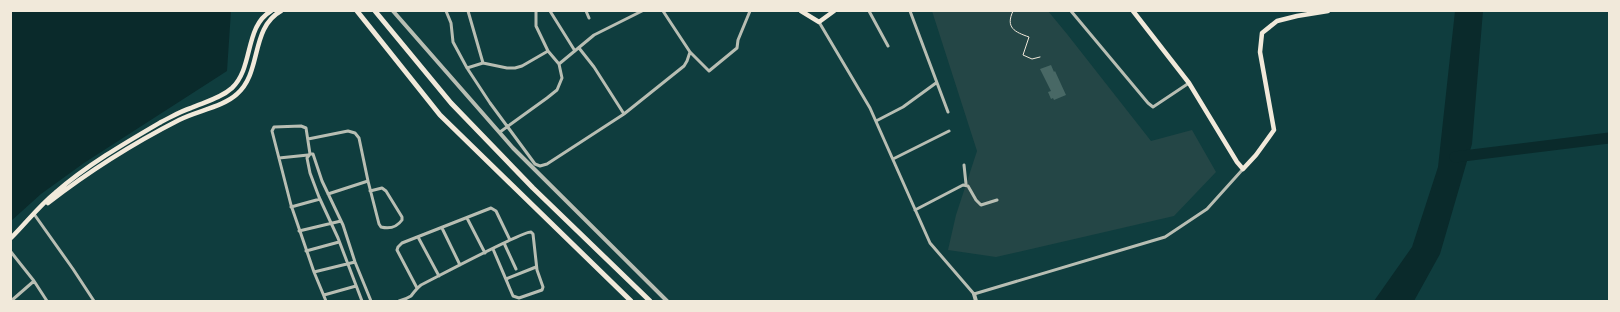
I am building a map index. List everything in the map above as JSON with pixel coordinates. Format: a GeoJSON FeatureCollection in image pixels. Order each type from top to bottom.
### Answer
{"type":"FeatureCollection","features":[{"type":"Feature","properties":{"kind":"highway"},"geometry":{"type":"LineString","coordinates":[[357,11],[440,115],[630,301]]}},
{"type":"Feature","properties":{"kind":"highway"},"geometry":{"type":"LineString","coordinates":[[375,11],[451,104],[533,188],[650,301]]}},
{"type":"Feature","properties":{"kind":"main road"},"geometry":{"type":"LineString","coordinates":[[11,238],[46,201],[64,186],[133,139],[174,115],[212,100],[229,90],[238,81],[243,70],[257,25],[265,15],[271,11]]}},
{"type":"Feature","properties":{"kind":"main road"},"geometry":{"type":"LineString","coordinates":[[801,11],[819,22],[834,11]]}},
{"type":"Feature","properties":{"kind":"main road"},"geometry":{"type":"LineString","coordinates":[[1133,11],[1189,83],[1237,162],[1243,168],[1256,155],[1274,130],[1260,52],[1262,33],[1277,22],[1297,16],[1328,11]]}},
{"type":"Feature","properties":{"kind":"main road"},"geometry":{"type":"LineString","coordinates":[[34,214],[70,187],[146,138],[186,116],[224,102],[238,94],[244,87],[248,78],[264,29],[271,18],[278,12]]}},
{"type":"Feature","properties":{"kind":"street"},"geometry":{"type":"LineString","coordinates":[[393,11],[513,148],[667,301]]}},
{"type":"Feature","properties":{"kind":"street"},"geometry":{"type":"LineString","coordinates":[[446,11],[451,23],[453,42],[467,68],[507,127],[535,164],[540,166],[547,164],[624,114],[684,66],[688,61],[690,52]]}},
{"type":"Feature","properties":{"kind":"street"},"geometry":{"type":"LineString","coordinates":[[468,11],[483,63]]}},
{"type":"Feature","properties":{"kind":"street"},"geometry":{"type":"LineString","coordinates":[[500,132],[557,90],[562,78],[559,64],[548,50],[536,26],[536,11]]}},
{"type":"Feature","properties":{"kind":"street"},"geometry":{"type":"LineString","coordinates":[[550,11],[575,51]]}},
{"type":"Feature","properties":{"kind":"street"},"geometry":{"type":"LineString","coordinates":[[586,11],[589,18]]}},
{"type":"Feature","properties":{"kind":"street"},"geometry":{"type":"LineString","coordinates":[[559,64],[594,35],[642,11]]}},
{"type":"Feature","properties":{"kind":"street"},"geometry":{"type":"LineString","coordinates":[[663,11],[690,52],[707,70],[712,70],[737,48],[738,40],[750,11]]}},
{"type":"Feature","properties":{"kind":"street"},"geometry":{"type":"LineString","coordinates":[[869,11],[888,46]]}},
{"type":"Feature","properties":{"kind":"street"},"geometry":{"type":"LineString","coordinates":[[910,11],[948,112]]}},
{"type":"Feature","properties":{"kind":"street"},"geometry":{"type":"LineString","coordinates":[[1071,11],[1148,103],[1153,107],[1189,83]]}},
{"type":"Feature","properties":{"kind":"street"},"geometry":{"type":"LineString","coordinates":[[819,22],[870,108],[930,243],[974,294],[976,301]]}},
{"type":"Feature","properties":{"kind":"street"},"geometry":{"type":"LineString","coordinates":[[579,48],[594,67],[624,114]]}},
{"type":"Feature","properties":{"kind":"street"},"geometry":{"type":"LineString","coordinates":[[467,68],[483,63],[507,68],[515,68],[522,66],[548,50]]}},
{"type":"Feature","properties":{"kind":"street"},"geometry":{"type":"LineString","coordinates":[[876,121],[902,107],[936,83]]}},
{"type":"Feature","properties":{"kind":"street"},"geometry":{"type":"LineString","coordinates":[[326,301],[306,251],[291,207],[272,131],[274,128],[301,126],[306,128],[309,154],[306,158],[310,173],[320,199],[332,223],[362,301]]}},
{"type":"Feature","properties":{"kind":"street"},"geometry":{"type":"LineString","coordinates":[[893,159],[949,131]]}},
{"type":"Feature","properties":{"kind":"street"},"geometry":{"type":"LineString","coordinates":[[308,139],[348,132],[355,133],[359,138],[370,191],[381,227],[387,228],[400,223],[402,217],[386,191],[382,188],[370,191]]}},
{"type":"Feature","properties":{"kind":"street"},"geometry":{"type":"LineString","coordinates":[[279,158],[312,154],[322,181],[342,221],[355,262],[371,301]]}},
{"type":"Feature","properties":{"kind":"street"},"geometry":{"type":"LineString","coordinates":[[964,165],[966,184],[976,200],[981,205],[997,200]]}},
{"type":"Feature","properties":{"kind":"street"},"geometry":{"type":"LineString","coordinates":[[974,294],[1165,237],[1207,209],[1243,168]]}},
{"type":"Feature","properties":{"kind":"street"},"geometry":{"type":"LineString","coordinates":[[328,194],[368,181]]}},
{"type":"Feature","properties":{"kind":"street"},"geometry":{"type":"LineString","coordinates":[[916,210],[966,184]]}},
{"type":"Feature","properties":{"kind":"street"},"geometry":{"type":"LineString","coordinates":[[291,207],[320,199]]}},
{"type":"Feature","properties":{"kind":"street"},"geometry":{"type":"LineString","coordinates":[[417,288],[397,250],[402,243],[491,208],[494,209],[510,240]]}},
{"type":"Feature","properties":{"kind":"street"},"geometry":{"type":"LineString","coordinates":[[34,214],[94,301]]}},
{"type":"Feature","properties":{"kind":"street"},"geometry":{"type":"LineString","coordinates":[[467,218],[485,253]]}},
{"type":"Feature","properties":{"kind":"street"},"geometry":{"type":"LineString","coordinates":[[299,231],[342,221]]}},
{"type":"Feature","properties":{"kind":"street"},"geometry":{"type":"LineString","coordinates":[[442,228],[460,265]]}},
{"type":"Feature","properties":{"kind":"street"},"geometry":{"type":"LineString","coordinates":[[400,301],[411,295],[417,288],[439,276],[521,234],[531,232],[534,234],[536,267],[543,288],[539,291],[519,298],[514,298],[493,249]]}},
{"type":"Feature","properties":{"kind":"street"},"geometry":{"type":"LineString","coordinates":[[418,237],[439,276]]}},
{"type":"Feature","properties":{"kind":"street"},"geometry":{"type":"LineString","coordinates":[[306,251],[339,242]]}},
{"type":"Feature","properties":{"kind":"street"},"geometry":{"type":"LineString","coordinates":[[504,243],[516,269]]}},
{"type":"Feature","properties":{"kind":"street"},"geometry":{"type":"LineString","coordinates":[[11,252],[34,281],[47,301]]}},
{"type":"Feature","properties":{"kind":"street"},"geometry":{"type":"LineString","coordinates":[[314,272],[355,262]]}},
{"type":"Feature","properties":{"kind":"street"},"geometry":{"type":"LineString","coordinates":[[506,279],[536,267]]}},
{"type":"Feature","properties":{"kind":"street"},"geometry":{"type":"LineString","coordinates":[[11,301],[34,281]]}},
{"type":"Feature","properties":{"kind":"street"},"geometry":{"type":"LineString","coordinates":[[324,295],[356,286]]}},
{"type":"Feature","properties":{"kind":"path"},"geometry":{"type":"LineString","coordinates":[[1013,11],[1010,17],[1011,26],[1015,32],[1029,37],[1023,55],[1032,59],[1040,57]]}},
{"type":"Feature","properties":{"kind":"shaded area"},"geometry":{"type":"Polygon","coordinates":[[[11,11],[231,11],[227,71],[84,163],[41,194],[11,221],[11,11]]]}},
{"type":"Feature","properties":{"kind":"shaded area"},"geometry":{"type":"Polygon","coordinates":[[[932,11],[1048,11],[1151,141],[1192,130],[1216,172],[1174,216],[996,257],[948,250],[956,215],[977,151],[932,11]]]}},
{"type":"Feature","properties":{"kind":"shaded area"},"geometry":{"type":"Polygon","coordinates":[[[1455,11],[1483,11],[1472,144],[1440,254],[1414,301],[1374,301],[1412,247],[1438,167],[1455,11]]]}},
{"type":"Feature","properties":{"kind":"building"},"geometry":{"type":"Polygon","coordinates":[[[1051,65],[1066,95],[1054,100],[1053,98],[1051,99],[1048,92],[1051,91],[1040,69],[1051,65]]]}},
{"type":"Feature","properties":{"kind":"waterway"},"geometry":{"type":"LineString","coordinates":[[1455,157],[1609,138]]}}]}
